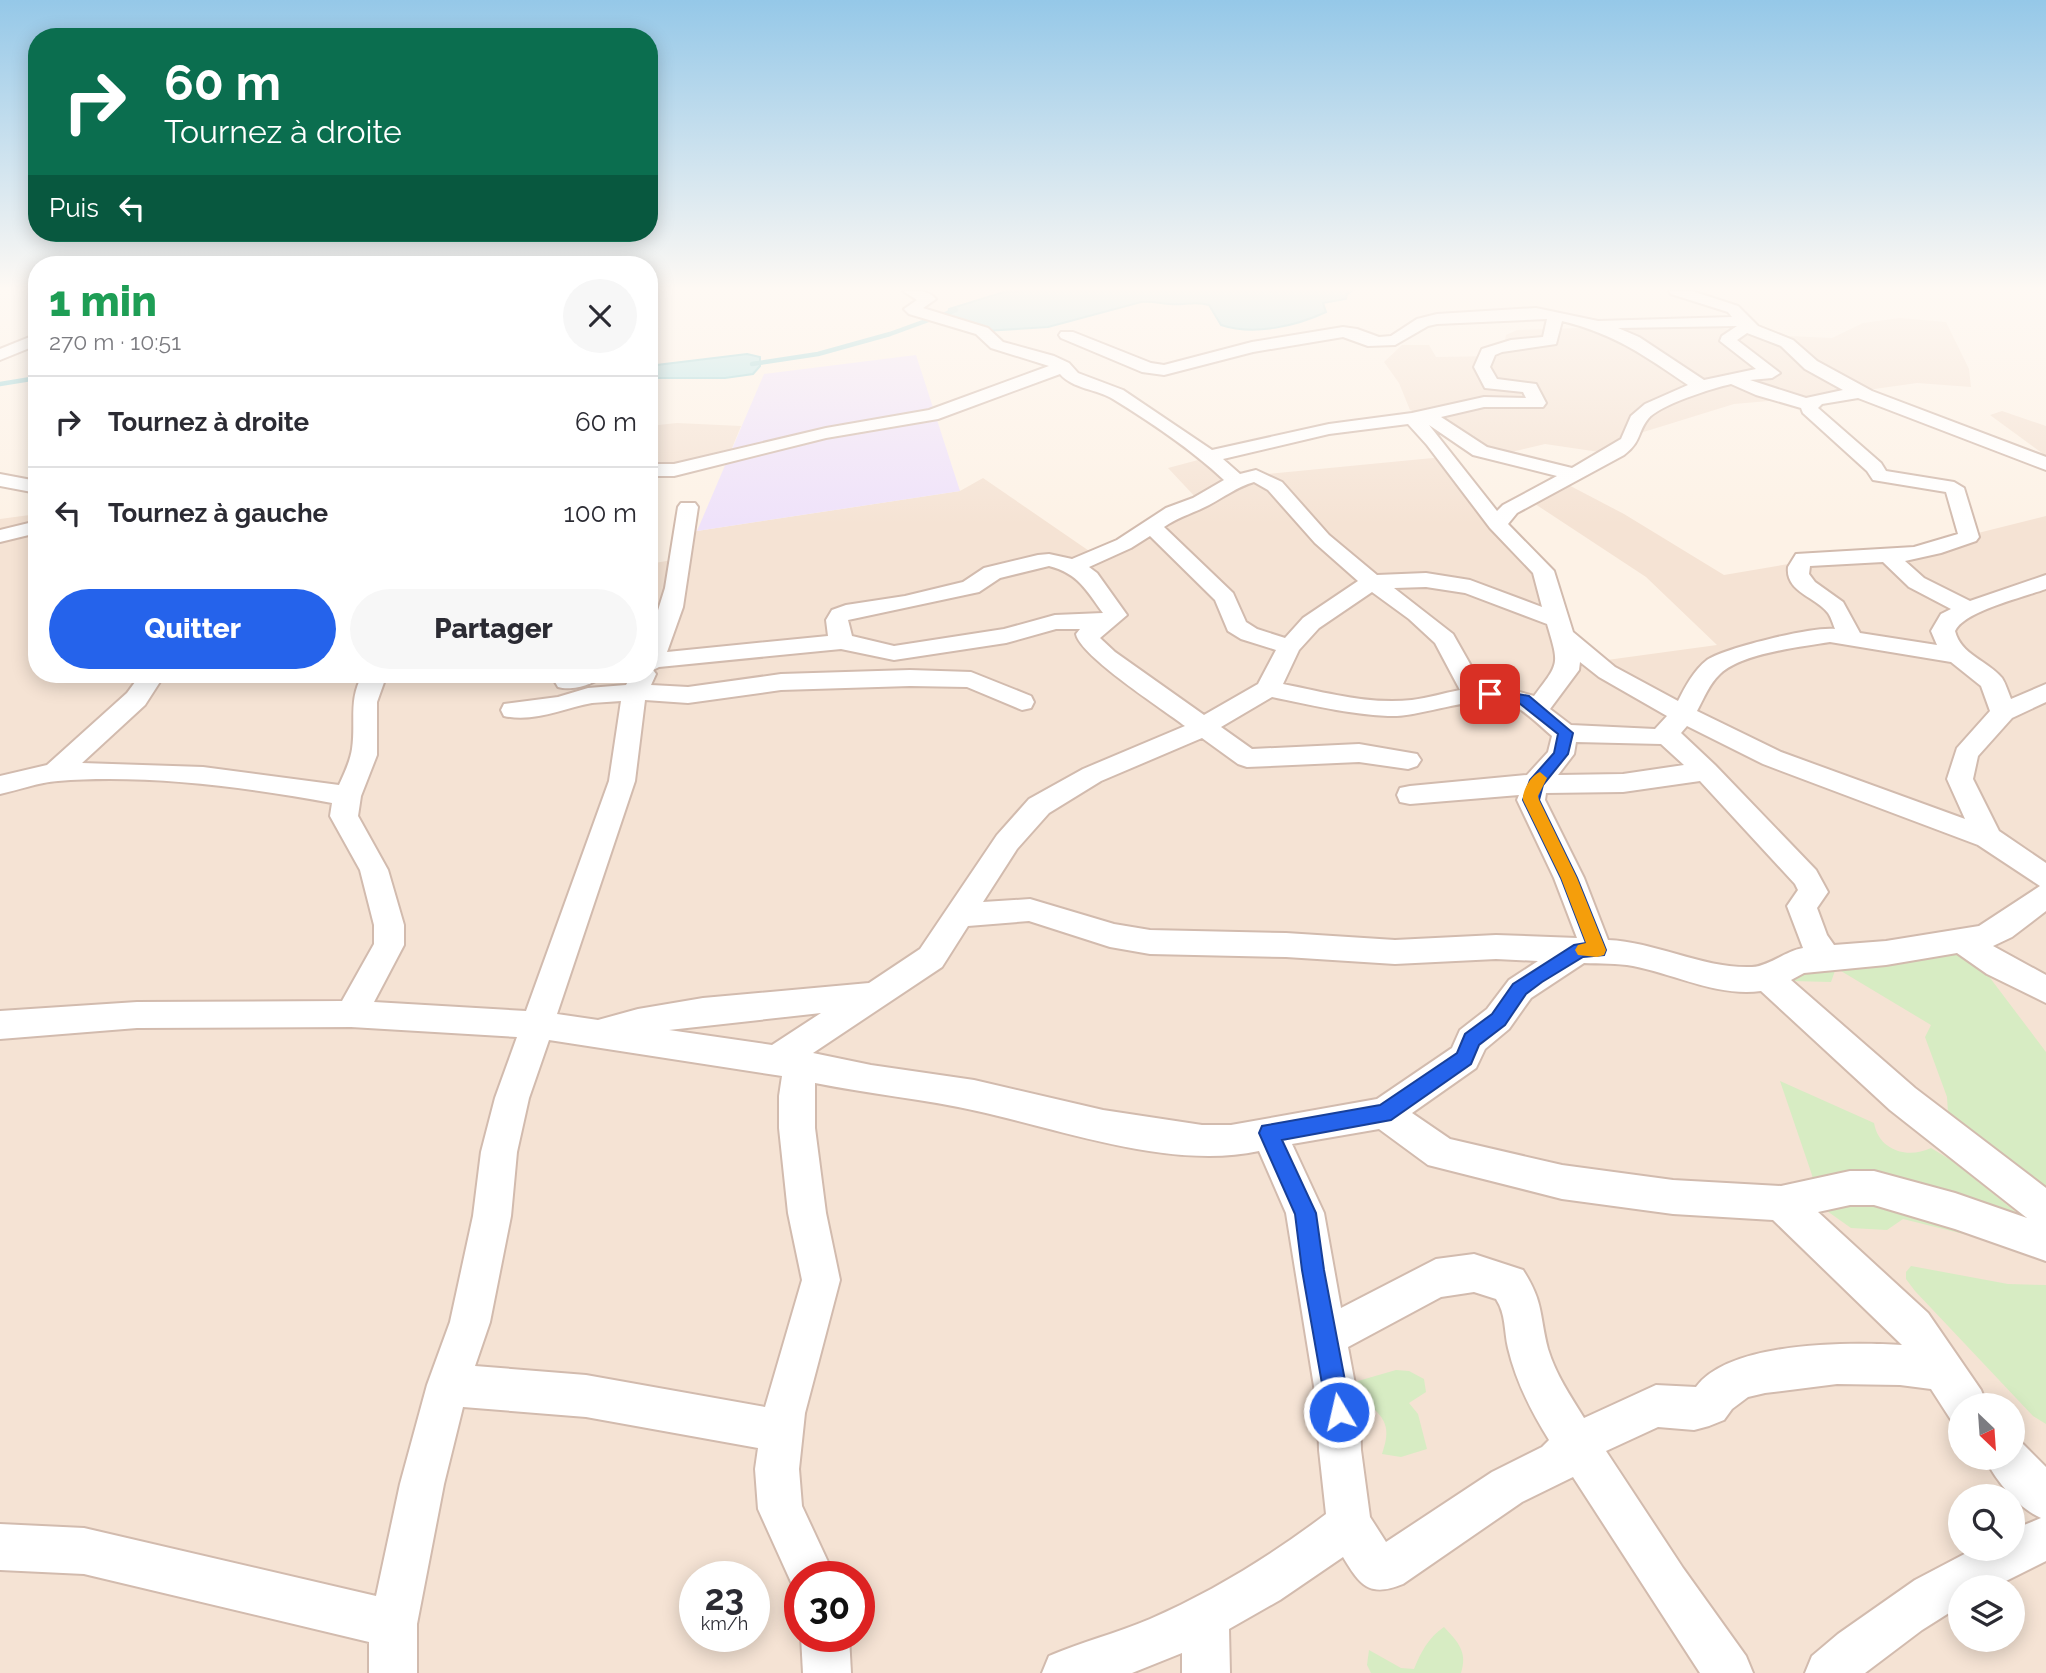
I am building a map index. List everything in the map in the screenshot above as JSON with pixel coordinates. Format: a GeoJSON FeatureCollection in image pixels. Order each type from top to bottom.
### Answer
{"type":"FeatureCollection","features":[{"type":"Feature","properties":{"kind":"street"},"geometry":{"type":"LineString","coordinates":[[658,470],[674,470],[826,433],[932,415],[1057,369]]}},
{"type":"Feature","properties":{"kind":"street"},"geometry":{"type":"LineString","coordinates":[[1065,369],[1072,377],[1117,394],[1134,404],[1209,456],[1236,481]]}},
{"type":"Feature","properties":{"kind":"street"},"geometry":{"type":"LineString","coordinates":[[1209,456],[1329,429],[1419,417],[1483,402],[1538,403],[1530,388],[1491,384],[1483,369]]}},
{"type":"Feature","properties":{"kind":"street"},"geometry":{"type":"LineString","coordinates":[[1674,369],[1701,386]]}},
{"type":"Feature","properties":{"kind":"street"},"geometry":{"type":"LineString","coordinates":[[1767,369],[1772,373]]}},
{"type":"Feature","properties":{"kind":"street"},"geometry":{"type":"LineString","coordinates":[[1820,369],[1860,392],[2046,464]]}},
{"type":"Feature","properties":{"kind":"street"},"geometry":{"type":"LineString","coordinates":[[1497,524],[1510,509],[1629,442],[1640,416],[1651,408],[1701,386],[1734,379],[1772,373],[1826,374]]}},
{"type":"Feature","properties":{"kind":"street"},"geometry":{"type":"LineString","coordinates":[[1734,379],[1762,391],[1811,405]]}},
{"type":"Feature","properties":{"kind":"street"},"geometry":{"type":"LineString","coordinates":[[1860,392],[1818,399],[1809,409],[1816,418],[1845,439],[1880,476],[1954,488],[1969,537],[1934,549],[1891,558],[1901,572],[1919,585],[1969,609]]}},
{"type":"Feature","properties":{"kind":"street"},"geometry":{"type":"LineString","coordinates":[[1419,417],[1480,451],[1574,474]]}},
{"type":"Feature","properties":{"kind":"street"},"geometry":{"type":"LineString","coordinates":[[1419,417],[1497,524],[1543,571],[1569,658],[1567,670],[1536,709]]}},
{"type":"Feature","properties":{"kind":"street"},"geometry":{"type":"LineString","coordinates":[[1074,566],[1124,544],[1151,526],[1236,481],[1256,477],[1275,486],[1322,539],[1445,639],[1475,695]]}},
{"type":"Feature","properties":{"kind":"street"},"geometry":{"type":"LineString","coordinates":[[0,480],[28,485]]}},
{"type":"Feature","properties":{"kind":"street"},"geometry":{"type":"LineString","coordinates":[[658,648],[667,631],[674,603],[688,507]]}},
{"type":"Feature","properties":{"kind":"street"},"geometry":{"type":"LineString","coordinates":[[1151,526],[1225,598],[1236,626],[1250,634],[1289,647]]}},
{"type":"Feature","properties":{"kind":"street"},"geometry":{"type":"LineString","coordinates":[[0,536],[28,529]]}},
{"type":"Feature","properties":{"kind":"street"},"geometry":{"type":"LineString","coordinates":[[1850,638],[1844,620],[1834,606],[1803,584],[1797,573],[1798,564],[1804,559],[1823,563],[1837,558],[1934,549]]}},
{"type":"Feature","properties":{"kind":"street"},"geometry":{"type":"LineString","coordinates":[[841,642],[837,620],[840,615],[971,587],[992,573],[1049,560],[1074,566],[1093,583],[1115,615],[1088,634],[1089,640],[1247,758],[1359,754],[1408,760]]}},
{"type":"Feature","properties":{"kind":"street"},"geometry":{"type":"LineString","coordinates":[[788,1063],[873,995],[925,964],[961,915],[1007,842],[1039,806],[1092,775],[1181,739],[1268,689],[1289,647],[1311,623],[1372,582],[1426,580],[1470,587],[1560,627],[1607,673],[1675,724],[1989,838],[2046,877]]}},
{"type":"Feature","properties":{"kind":"street"},"geometry":{"type":"LineString","coordinates":[[2003,712],[1992,682],[1958,656],[1945,642],[1943,631],[1949,620],[1969,609],[2043,586]]}},
{"type":"Feature","properties":{"kind":"street"},"geometry":{"type":"LineString","coordinates":[[658,668],[720,656],[841,642],[858,643],[881,652],[894,653],[993,638],[1055,622],[1104,622]]}},
{"type":"Feature","properties":{"kind":"street"},"geometry":{"type":"LineString","coordinates":[[1268,689],[1350,705],[1388,708],[1411,708],[1475,695],[1498,694],[1524,700],[1566,733],[1649,737],[1675,724],[1703,678],[1718,663],[1809,638],[1830,635],[1958,656]]}},
{"type":"Feature","properties":{"kind":"street"},"geometry":{"type":"LineString","coordinates":[[658,677],[688,695],[781,682],[939,678],[978,681],[1022,702]]}},
{"type":"Feature","properties":{"kind":"street"},"geometry":{"type":"LineString","coordinates":[[56,772],[136,699],[147,683]]}},
{"type":"Feature","properties":{"kind":"street"},"geometry":{"type":"LineString","coordinates":[[351,1014],[389,944],[389,925],[374,870],[344,816],[347,796],[365,749],[364,697],[371,683]]}},
{"type":"Feature","properties":{"kind":"street"},"geometry":{"type":"LineString","coordinates":[[513,710],[560,705],[617,683]]}},
{"type":"Feature","properties":{"kind":"street"},"geometry":{"type":"LineString","coordinates":[[393,1673],[393,1624],[422,1485],[448,1385],[470,1322],[492,1216],[499,1152],[512,1098],[627,764],[626,744],[642,683]]}},
{"type":"Feature","properties":{"kind":"street"},"geometry":{"type":"LineString","coordinates":[[1989,838],[1960,779],[1966,754],[2003,712],[2040,701]]}},
{"type":"Feature","properties":{"kind":"street"},"geometry":{"type":"LineString","coordinates":[[1675,724],[1706,771],[1807,878],[1813,892],[1802,906],[1812,939],[1825,957]]}},
{"type":"Feature","properties":{"kind":"street"},"geometry":{"type":"LineString","coordinates":[[1566,733],[1561,754],[1535,784],[1531,800],[1569,878],[1589,950]]}},
{"type":"Feature","properties":{"kind":"street"},"geometry":{"type":"LineString","coordinates":[[0,785],[56,772],[125,771],[269,781],[347,796]]}},
{"type":"Feature","properties":{"kind":"street"},"geometry":{"type":"LineString","coordinates":[[1410,795],[1535,784],[1623,783],[1706,771]]}},
{"type":"Feature","properties":{"kind":"street"},"geometry":{"type":"LineString","coordinates":[[961,915],[1030,911],[1062,922],[1089,926],[1110,935],[1150,942],[1286,945],[1395,952],[1496,947],[1631,953],[1716,975],[1750,980],[1767,978],[1786,966],[1825,957],[1886,953],[1995,933],[2032,909],[2046,895]]}},
{"type":"Feature","properties":{"kind":"street"},"geometry":{"type":"LineString","coordinates":[[1962,941],[1997,965],[2046,990]]}},
{"type":"Feature","properties":{"kind":"street"},"geometry":{"type":"LineString","coordinates":[[0,1025],[136,1016],[351,1014],[539,1025],[974,1095],[1103,1126],[1202,1141],[1231,1141],[1384,1114],[1464,1058],[1472,1040],[1498,1019],[1520,989],[1589,950]]}},
{"type":"Feature","properties":{"kind":"street"},"geometry":{"type":"LineString","coordinates":[[1767,978],[1850,1056],[1962,1147],[2046,1210]]}},
{"type":"Feature","properties":{"kind":"street"},"geometry":{"type":"LineString","coordinates":[[597,1034],[640,1021],[707,1009],[805,1003],[873,995]]}},
{"type":"Feature","properties":{"kind":"street"},"geometry":{"type":"LineString","coordinates":[[788,1063],[796,1096],[807,1213],[821,1280],[780,1432],[777,1469],[780,1510],[804,1561]]}},
{"type":"Feature","properties":{"kind":"street"},"geometry":{"type":"LineString","coordinates":[[1384,1114],[1441,1153],[1521,1174],[1673,1197],[1781,1203],[1839,1190],[1874,1188],[1955,1211],[2046,1244]]}},
{"type":"Feature","properties":{"kind":"street"},"geometry":{"type":"LineString","coordinates":[[1269,1133],[1306,1213],[1313,1270],[1339,1412],[1340,1450],[1349,1524],[1375,1567],[1382,1569],[1391,1566],[1507,1487],[1557,1462],[1577,1443],[1656,1406],[1694,1409],[1709,1405],[1717,1394],[1739,1379],[1765,1373],[1837,1364],[1900,1365],[1941,1370]]}},
{"type":"Feature","properties":{"kind":"street"},"geometry":{"type":"LineString","coordinates":[[1781,1203],[1914,1327],[1957,1393]]}},
{"type":"Feature","properties":{"kind":"street"},"geometry":{"type":"LineString","coordinates":[[1327,1337],[1436,1278],[1461,1272],[1495,1278],[1509,1284],[1518,1297],[1539,1382],[1557,1416],[1729,1673]]}},
{"type":"Feature","properties":{"kind":"street"},"geometry":{"type":"LineString","coordinates":[[448,1385],[586,1396],[738,1422],[780,1432]]}},
{"type":"Feature","properties":{"kind":"street"},"geometry":{"type":"LineString","coordinates":[[2019,1470],[2046,1498]]}},
{"type":"Feature","properties":{"kind":"street"},"geometry":{"type":"LineString","coordinates":[[1066,1673],[1132,1650],[1205,1616],[1276,1577],[1349,1524]]}},
{"type":"Feature","properties":{"kind":"street"},"geometry":{"type":"LineString","coordinates":[[1829,1673],[1916,1604],[1973,1571],[2046,1538]]}},
{"type":"Feature","properties":{"kind":"street"},"geometry":{"type":"LineString","coordinates":[[0,1547],[84,1551],[393,1624]]}},
{"type":"Feature","properties":{"kind":"street"},"geometry":{"type":"LineString","coordinates":[[1205,1616],[1206,1673]]}},
{"type":"Feature","properties":{"kind":"street"},"geometry":{"type":"LineString","coordinates":[[826,1652],[827,1673]]}},
{"type":"Feature","properties":{"kind":"shaded area"},"geometry":{"type":"Polygon","coordinates":[[[803,369],[921,369],[960,491],[697,531],[764,374],[803,369]]]}},
{"type":"Feature","properties":{"kind":"shaded area"},"geometry":{"type":"Polygon","coordinates":[[[1389,369],[1969,369],[1971,387],[1917,383],[1825,396],[1734,404],[1637,434],[1606,453],[1545,444],[1495,456],[1410,410],[1399,383],[1389,369]]]}},
{"type":"Feature","properties":{"kind":"shaded area"},"geometry":{"type":"Polygon","coordinates":[[[2002,411],[2046,426],[2046,456],[1990,415],[2002,411]]]}},
{"type":"Feature","properties":{"kind":"shaded area"},"geometry":{"type":"Polygon","coordinates":[[[677,423],[741,426],[728,458],[658,468],[658,425],[677,423]]]}},
{"type":"Feature","properties":{"kind":"shaded area"},"geometry":{"type":"Polygon","coordinates":[[[1213,456],[1236,477],[1443,457],[1484,520],[1536,569],[1563,666],[1717,645],[1646,577],[1526,498],[1559,480],[1624,514],[1724,575],[1800,562],[1918,548],[2046,516],[2046,1673],[0,1673],[0,519],[28,515],[28,683],[658,683],[658,562],[684,558],[689,535],[697,531],[960,491],[983,478],[1095,555],[1199,501],[1168,468],[1213,456]]]}},
{"type":"Feature","properties":{"kind":"green space"},"geometry":{"type":"Polygon","coordinates":[[[1969,950],[2046,1052],[2046,1196],[1949,1128],[1947,1097],[1925,1037],[1931,1025],[1836,968],[1831,982],[1791,981],[1800,971],[1969,950]]]}},
{"type":"Feature","properties":{"kind":"green space"},"geometry":{"type":"Polygon","coordinates":[[[1780,1081],[1874,1123],[1882,1140],[1896,1150],[1913,1153],[1931,1148],[1951,1160],[2046,1236],[1988,1240],[1903,1219],[1887,1230],[1851,1228],[1827,1211],[1815,1196],[1812,1175],[1780,1081]]]}},
{"type":"Feature","properties":{"kind":"green space"},"geometry":{"type":"Polygon","coordinates":[[[1911,1266],[2008,1284],[2046,1285],[2046,1424],[2025,1408],[2025,1393],[2011,1393],[1915,1291],[1906,1279],[1906,1272],[1911,1266]]]}},
{"type":"Feature","properties":{"kind":"green space"},"geometry":{"type":"Polygon","coordinates":[[[1396,1370],[1409,1371],[1424,1379],[1426,1392],[1409,1403],[1418,1414],[1427,1449],[1401,1457],[1382,1454],[1386,1440],[1384,1421],[1351,1383],[1396,1370]]]}},
{"type":"Feature","properties":{"kind":"green space"},"geometry":{"type":"Polygon","coordinates":[[[1444,1627],[1462,1653],[1461,1673],[1371,1673],[1367,1665],[1369,1650],[1401,1668],[1414,1669],[1426,1646],[1444,1627]]]}},
{"type":"Feature","properties":{"kind":"water"},"geometry":{"type":"Polygon","coordinates":[[[658,369],[757,369],[753,374],[725,378],[658,378],[658,369]]]}},
{"type":"Feature","properties":{"kind":"waterway"},"geometry":{"type":"LineString","coordinates":[[0,384],[28,379]]}},
{"type":"Feature","properties":{"kind":"slow traffic"},"geometry":{"type":"LineString","coordinates":[[1540,778],[1530,796],[1531,800],[1569,878],[1597,950],[1584,950]]}},
{"type":"Feature","properties":{"kind":"route"},"geometry":{"type":"LineString","coordinates":[[1339,1412],[1313,1270],[1306,1213],[1269,1133],[1384,1114],[1464,1058],[1472,1040],[1498,1019],[1520,989],[1535,977],[1580,950],[1597,950],[1569,878],[1536,814],[1530,796],[1545,770],[1561,754],[1566,733],[1524,700],[1490,694]]}}]}
